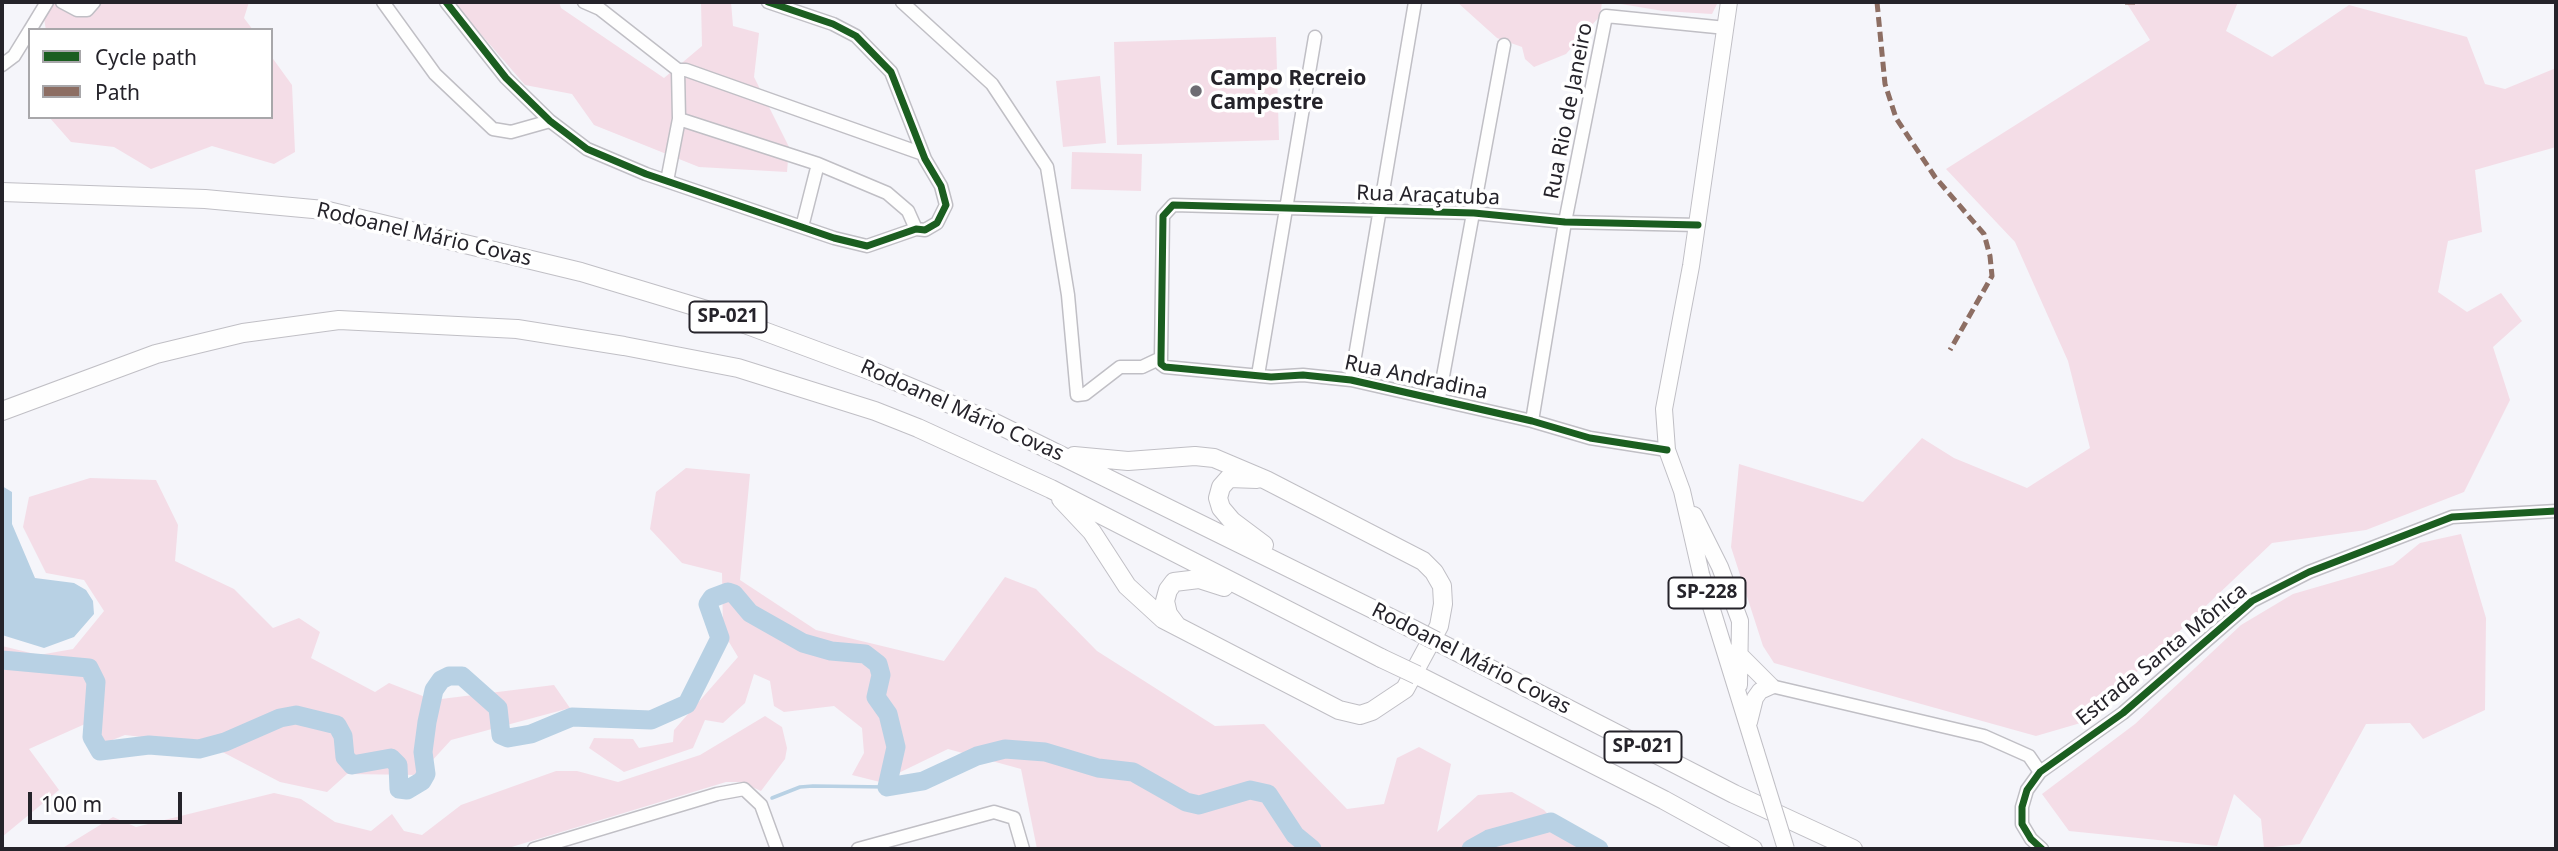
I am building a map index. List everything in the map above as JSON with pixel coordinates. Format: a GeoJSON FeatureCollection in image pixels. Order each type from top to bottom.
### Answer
{"type":"FeatureCollection","features":[{"type":"Feature","properties":{"kind":"highway","name":"Rodoanel Mário Covas"},"geometry":{"type":"LineString","coordinates":[[2,192],[205,199],[311,209],[456,240],[594,276],[767,331],[933,397],[1064,456],[1298,571],[1734,794],[1853,849]]}},
{"type":"Feature","properties":{"kind":"highway","name":"Rodoanel Mário Covas"},"geometry":{"type":"LineString","coordinates":[[2,411],[156,354],[243,333],[339,320],[517,328],[751,372],[875,411],[1051,489],[1664,800],[1753,849]]}},
{"type":"Feature","properties":{"kind":"highway"},"geometry":{"type":"LineString","coordinates":[[1051,489],[1092,532],[1136,596],[1179,629],[1339,710],[1360,715],[1372,711],[1405,689],[1439,626],[1443,604],[1442,586],[1434,572],[1410,553],[1266,480],[1214,458],[1195,456],[1128,461],[1064,456]]}},
{"type":"Feature","properties":{"kind":"highway"},"geometry":{"type":"LineString","coordinates":[[1266,480],[1229,478],[1221,487],[1218,498],[1221,508],[1232,521],[1298,571]]}},
{"type":"Feature","properties":{"kind":"highway"},"geometry":{"type":"LineString","coordinates":[[1179,629],[1168,614],[1165,601],[1174,582],[1199,579],[1269,601]]}},
{"type":"Feature","properties":{"kind":"main road","name":"SP-228"},"geometry":{"type":"LineString","coordinates":[[1728,2],[1698,225],[1664,409],[1667,450],[1682,491],[1701,575],[1786,849]]}},
{"type":"Feature","properties":{"kind":"main road"},"geometry":{"type":"LineString","coordinates":[[1682,491],[1720,567],[1740,621],[1741,656],[1747,678],[1740,697]]}},
{"type":"Feature","properties":{"kind":"main road"},"geometry":{"type":"LineString","coordinates":[[1722,638],[1771,686]]}},
{"type":"Feature","properties":{"kind":"main road"},"geometry":{"type":"LineString","coordinates":[[1722,638],[1747,678],[1771,686]]}},
{"type":"Feature","properties":{"kind":"main road"},"geometry":{"type":"LineString","coordinates":[[1748,725],[1755,698],[1760,691],[1771,686]]}},
{"type":"Feature","properties":{"kind":"street"},"geometry":{"type":"LineString","coordinates":[[31,28],[47,2]]}},
{"type":"Feature","properties":{"kind":"street"},"geometry":{"type":"LineString","coordinates":[[62,2],[77,10],[87,10],[94,2]]}},
{"type":"Feature","properties":{"kind":"street"},"geometry":{"type":"LineString","coordinates":[[383,2],[435,74],[493,129],[511,132],[550,121]]}},
{"type":"Feature","properties":{"kind":"street"},"geometry":{"type":"LineString","coordinates":[[446,2],[506,78],[550,121],[587,149],[667,181],[867,246],[916,229],[925,230],[937,223],[946,205],[941,186],[923,154],[891,72],[856,36],[833,24],[768,2]]}},
{"type":"Feature","properties":{"kind":"street"},"geometry":{"type":"LineString","coordinates":[[584,2],[600,9],[678,70],[686,70],[923,154]]}},
{"type":"Feature","properties":{"kind":"street"},"geometry":{"type":"LineString","coordinates":[[902,2],[992,84],[1047,167],[1068,295],[1077,394],[1085,394],[1120,367],[1142,367],[1161,358]]}},
{"type":"Feature","properties":{"kind":"street"},"geometry":{"type":"LineString","coordinates":[[1351,380],[1415,2]]}},
{"type":"Feature","properties":{"kind":"street","name":"Rua Rio de Janeiro"},"geometry":{"type":"LineString","coordinates":[[1532,421],[1565,222],[1606,16],[1726,28]]}},
{"type":"Feature","properties":{"kind":"street"},"geometry":{"type":"LineString","coordinates":[[2,65],[14,56],[28,33]]}},
{"type":"Feature","properties":{"kind":"street"},"geometry":{"type":"LineString","coordinates":[[1258,375],[1315,37]]}},
{"type":"Feature","properties":{"kind":"street"},"geometry":{"type":"LineString","coordinates":[[1438,398],[1504,46]]}},
{"type":"Feature","properties":{"kind":"street"},"geometry":{"type":"LineString","coordinates":[[667,181],[679,119],[678,70]]}},
{"type":"Feature","properties":{"kind":"street"},"geometry":{"type":"LineString","coordinates":[[679,119],[818,164],[887,193],[908,211],[916,229]]}},
{"type":"Feature","properties":{"kind":"street"},"geometry":{"type":"LineString","coordinates":[[802,227],[818,164]]}},
{"type":"Feature","properties":{"kind":"street","name":"Rua Araçatuba"},"geometry":{"type":"LineString","coordinates":[[1161,358],[1163,216],[1173,205],[1474,213],[1565,222],[1698,225]]}},
{"type":"Feature","properties":{"kind":"street","name":"Rua Andradina"},"geometry":{"type":"LineString","coordinates":[[1161,358],[1161,364],[1165,367],[1351,380],[1438,398],[1590,438],[1667,450]]}},
{"type":"Feature","properties":{"kind":"street","name":"Estrada Santa Mônica"},"geometry":{"type":"LineString","coordinates":[[2042,849],[2031,839],[2022,824],[2022,807],[2027,790],[2040,772],[2123,713],[2252,601],[2309,572],[2452,517],[2556,511]]}},
{"type":"Feature","properties":{"kind":"street"},"geometry":{"type":"LineString","coordinates":[[1771,686],[1984,736],[2029,756],[2040,772]]}},
{"type":"Feature","properties":{"kind":"street"},"geometry":{"type":"LineString","coordinates":[[534,849],[717,794],[744,789],[761,806],[777,849]]}},
{"type":"Feature","properties":{"kind":"street"},"geometry":{"type":"LineString","coordinates":[[858,849],[986,812],[1002,812],[1014,818],[1023,849]]}},
{"type":"Feature","properties":{"kind":"shaded area"},"geometry":{"type":"Polygon","coordinates":[[[41,2],[249,2],[244,18],[252,28],[46,28],[41,2]]]}},
{"type":"Feature","properties":{"kind":"shaded area"},"geometry":{"type":"Polygon","coordinates":[[[453,2],[559,2],[561,8],[664,78],[702,46],[701,2],[731,2],[733,26],[759,33],[754,77],[789,147],[787,172],[699,167],[594,125],[572,94],[525,85],[453,2]]]}},
{"type":"Feature","properties":{"kind":"shaded area"},"geometry":{"type":"Polygon","coordinates":[[[1457,2],[1602,2],[1600,16],[1566,54],[1534,67],[1525,59],[1522,47],[1497,38],[1457,2]]]}},
{"type":"Feature","properties":{"kind":"shaded area"},"geometry":{"type":"Polygon","coordinates":[[[1609,2],[1718,2],[1712,14],[1663,11],[1609,2]]]}},
{"type":"Feature","properties":{"kind":"shaded area"},"geometry":{"type":"Polygon","coordinates":[[[2126,2],[2238,2],[2226,31],[2272,57],[2349,5],[2467,37],[2485,84],[2505,89],[2556,68],[2556,147],[2475,170],[2482,232],[2448,241],[2438,292],[2467,312],[2501,293],[2522,321],[2493,347],[2510,400],[2464,492],[2366,530],[2272,543],[2084,722],[2036,736],[1774,663],[1763,646],[1731,547],[1739,464],[1863,502],[1922,438],[1954,458],[2027,488],[2090,448],[2068,361],[2015,242],[1946,169],[2150,40],[2126,2]]]}},
{"type":"Feature","properties":{"kind":"shaded area","name":"Campo Recreio Campestre"},"geometry":{"type":"Polygon","coordinates":[[[1276,37],[1279,140],[1117,145],[1114,42],[1276,37]]]}},
{"type":"Feature","properties":{"kind":"shaded area"},"geometry":{"type":"Polygon","coordinates":[[[273,59],[292,85],[295,152],[274,164],[212,146],[151,169],[114,147],[71,142],[51,119],[273,119],[273,59]]]}},
{"type":"Feature","properties":{"kind":"shaded area"},"geometry":{"type":"Polygon","coordinates":[[[1100,76],[1106,143],[1063,147],[1056,81],[1100,76]]]}},
{"type":"Feature","properties":{"kind":"shaded area"},"geometry":{"type":"Polygon","coordinates":[[[1072,152],[1142,154],[1141,191],[1071,189],[1072,152]]]}},
{"type":"Feature","properties":{"kind":"shaded area"},"geometry":{"type":"Polygon","coordinates":[[[686,468],[750,474],[740,580],[816,630],[944,661],[1005,577],[1036,589],[1097,651],[1215,726],[1264,724],[1347,809],[1384,804],[1397,758],[1419,747],[1451,764],[1437,832],[1478,795],[1512,792],[1544,810],[1579,849],[1037,849],[1021,769],[948,749],[880,782],[852,775],[864,753],[862,728],[834,706],[784,712],[774,706],[770,681],[754,674],[745,703],[723,723],[705,720],[693,748],[624,772],[589,748],[594,738],[633,739],[639,748],[673,742],[674,730],[738,657],[723,632],[722,573],[682,563],[650,529],[656,492],[686,468]]]}},
{"type":"Feature","properties":{"kind":"shaded area"},"geometry":{"type":"Polygon","coordinates":[[[90,478],[156,480],[178,525],[175,561],[234,589],[273,628],[299,618],[320,632],[311,658],[375,692],[389,683],[433,700],[554,685],[570,708],[451,740],[419,775],[347,774],[327,792],[280,782],[209,745],[125,735],[102,744],[85,724],[29,749],[59,790],[2,837],[2,646],[39,655],[73,649],[104,611],[84,580],[46,573],[23,527],[29,497],[90,478]]]}},
{"type":"Feature","properties":{"kind":"shaded area"},"geometry":{"type":"Polygon","coordinates":[[[2461,534],[2486,618],[2485,710],[2423,739],[2410,723],[2366,724],[2300,844],[2264,848],[2261,819],[2234,794],[2217,846],[2069,831],[2042,794],[2135,724],[2241,625],[2293,594],[2393,565],[2420,543],[2461,534]]]}},
{"type":"Feature","properties":{"kind":"shaded area"},"geometry":{"type":"Polygon","coordinates":[[[765,716],[782,727],[787,748],[785,759],[761,791],[741,782],[726,782],[505,849],[61,849],[113,817],[136,827],[274,793],[301,799],[335,822],[371,831],[392,814],[404,831],[422,835],[461,805],[556,771],[577,771],[618,782],[700,755],[765,716]]]}},
{"type":"Feature","properties":{"kind":"water"},"geometry":{"type":"Polygon","coordinates":[[[2,486],[12,492],[12,524],[35,578],[74,583],[86,590],[93,601],[94,614],[74,637],[44,648],[2,635],[2,486]]]}},
{"type":"Feature","properties":{"kind":"waterway"},"geometry":{"type":"LineString","coordinates":[[2,660],[89,668],[96,682],[92,737],[100,751],[149,745],[199,749],[225,742],[280,718],[296,715],[337,725],[343,736],[345,757],[352,765],[391,758],[398,765],[399,789],[407,790],[422,781],[426,774],[423,752],[427,722],[434,690],[441,680],[449,676],[462,676],[498,708],[501,735],[508,738],[531,734],[572,717],[651,720],[687,704],[720,638],[708,604],[712,598],[728,592],[734,594],[750,613],[803,643],[831,651],[865,654],[878,664],[881,675],[876,697],[888,714],[896,747],[887,787],[923,781],[977,756],[1005,749],[1045,752],[1098,768],[1133,772],[1186,802],[1199,805],[1250,790],[1268,794],[1295,835],[1312,849]]}},
{"type":"Feature","properties":{"kind":"waterway"},"geometry":{"type":"LineString","coordinates":[[772,798],[800,787],[887,787]]}},
{"type":"Feature","properties":{"kind":"waterway"},"geometry":{"type":"LineString","coordinates":[[1471,849],[1489,839],[1551,822],[1599,849]]}},
{"type":"Feature","properties":{"kind":"marked path"},"geometry":{"type":"LineString","coordinates":[[1877,2],[1885,84],[1896,118],[1935,177],[1984,234],[1990,256],[1992,276],[1950,350]]}},
{"type":"Feature","properties":{"kind":"marked path"},"geometry":{"type":"LineString","coordinates":[[2125,2],[2137,2]]}},
{"type":"Feature","properties":{"kind":"cycle path"},"geometry":{"type":"LineString","coordinates":[[446,2],[506,78],[550,121],[587,149],[646,174],[834,238],[867,246],[916,229],[925,230],[937,223],[946,205],[941,186],[925,159],[891,72],[856,36],[833,24],[768,2]]}},
{"type":"Feature","properties":{"kind":"cycle path"},"geometry":{"type":"LineString","coordinates":[[1667,450],[1590,438],[1532,421],[1351,380],[1303,375],[1271,377],[1165,367],[1161,364],[1163,216],[1173,205],[1474,213],[1565,222],[1698,225]]}},
{"type":"Feature","properties":{"kind":"cycle path"},"geometry":{"type":"LineString","coordinates":[[2042,849],[2031,839],[2022,824],[2022,807],[2027,790],[2040,772],[2123,713],[2252,601],[2309,572],[2452,517],[2556,511]]}},
{"type":"Feature","properties":{"kind":"place","name":"Campo Recreio Campestre"},"geometry":{"type":"Point","coordinates":[1196,91]}}]}
